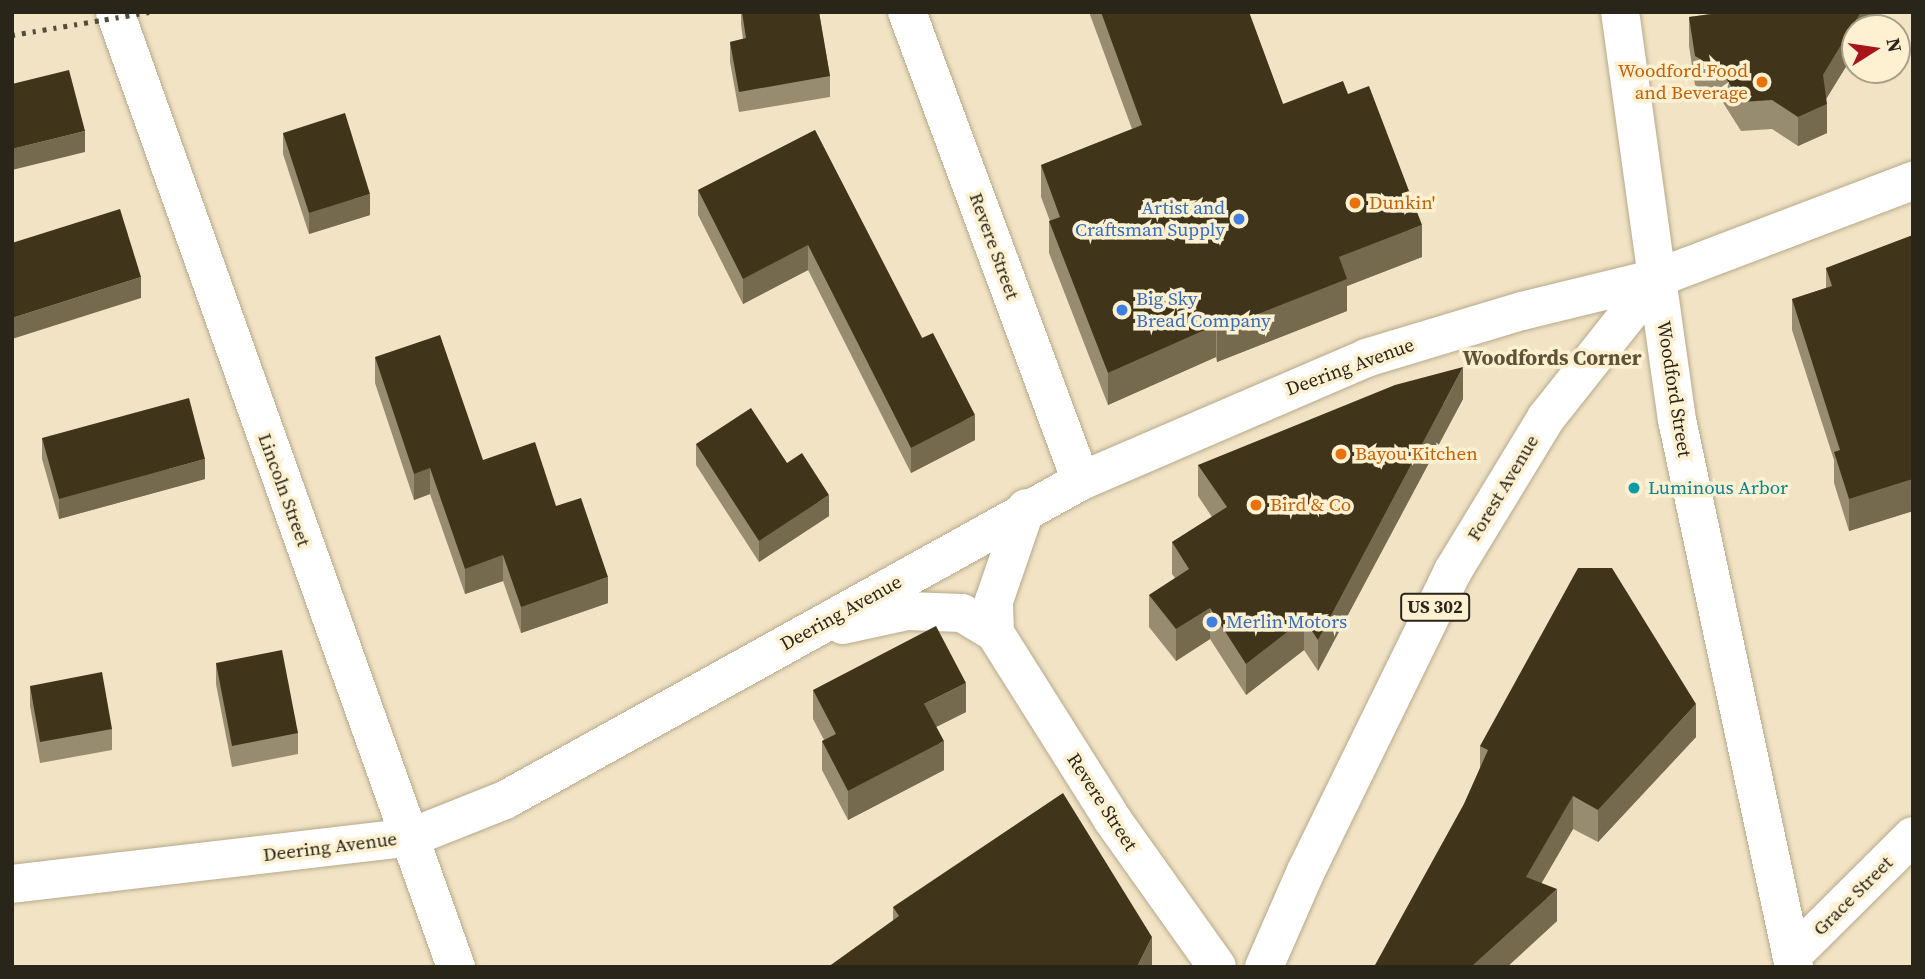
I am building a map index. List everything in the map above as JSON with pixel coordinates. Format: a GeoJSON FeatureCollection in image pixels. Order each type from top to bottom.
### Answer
{"type":"FeatureCollection","features":[{"type":"Feature","properties":{"kind":"main road","name":"Lincoln Street"},"geometry":{"type":"LineString","coordinates":[[116,12],[251,400],[412,837],[456,967]]}},
{"type":"Feature","properties":{"kind":"main road","name":"Revere Street"},"geometry":{"type":"LineString","coordinates":[[907,12],[1081,481]]}},
{"type":"Feature","properties":{"kind":"main road","name":"Woodford Street"},"geometry":{"type":"LineString","coordinates":[[1620,12],[1676,420],[1793,962]]}},
{"type":"Feature","properties":{"kind":"main road"},"geometry":{"type":"LineString","coordinates":[[1657,278],[1913,181]]}},
{"type":"Feature","properties":{"kind":"main road","name":"Deering Avenue"},"geometry":{"type":"LineString","coordinates":[[12,884],[412,837],[505,800],[810,632],[1026,508],[1081,481],[1366,358],[1522,311],[1657,278]]}},
{"type":"Feature","properties":{"kind":"main road","name":"Forest Avenue"},"geometry":{"type":"LineString","coordinates":[[1264,967],[1306,871],[1452,571],[1546,418],[1657,278]]}},
{"type":"Feature","properties":{"kind":"main road"},"geometry":{"type":"LineString","coordinates":[[995,633],[994,601],[1011,540],[1026,508]]}},
{"type":"Feature","properties":{"kind":"main road","name":"Revere Street"},"geometry":{"type":"LineString","coordinates":[[810,632],[908,611],[962,612],[995,633],[1112,819],[1217,967]]}},
{"type":"Feature","properties":{"kind":"main road","name":"Grace Street"},"geometry":{"type":"LineString","coordinates":[[1793,962],[1913,836]]}},
{"type":"Feature","properties":{"kind":"building"},"geometry":{"type":"Polygon","coordinates":[[[742,12],[819,12],[830,76],[739,92],[730,42],[746,38],[742,12]]]}},
{"type":"Feature","properties":{"kind":"building"},"geometry":{"type":"Polygon","coordinates":[[[1101,12],[1249,12],[1283,104],[1343,81],[1348,94],[1369,86],[1422,225],[1339,257],[1347,279],[1217,330],[1216,325],[1108,373],[1049,221],[1060,217],[1041,165],[1142,125],[1101,12]]]}},
{"type":"Feature","properties":{"kind":"building"},"geometry":{"type":"Polygon","coordinates":[[[1861,12],[1841,14],[1841,45],[1823,75],[1827,104],[1798,117],[1772,100],[1741,102],[1722,72],[1695,56],[1689,17],[1712,14],[1861,12]]]}},
{"type":"Feature","properties":{"kind":"building"},"geometry":{"type":"Polygon","coordinates":[[[69,70],[85,131],[12,149],[12,84],[69,70]]]}},
{"type":"Feature","properties":{"kind":"building"},"geometry":{"type":"Polygon","coordinates":[[[345,113],[370,194],[309,213],[283,133],[345,113]]]}},
{"type":"Feature","properties":{"kind":"building"},"geometry":{"type":"Polygon","coordinates":[[[815,130],[922,338],[933,333],[975,415],[911,448],[808,245],[743,279],[698,190],[815,130]]]}},
{"type":"Feature","properties":{"kind":"building"},"geometry":{"type":"Polygon","coordinates":[[[120,209],[141,277],[12,318],[12,243],[120,209]]]}},
{"type":"Feature","properties":{"kind":"building"},"geometry":{"type":"Polygon","coordinates":[[[1913,235],[1913,479],[1849,499],[1834,452],[1840,450],[1792,299],[1832,286],[1826,268],[1913,235]]]}},
{"type":"Feature","properties":{"kind":"building"},"geometry":{"type":"Polygon","coordinates":[[[440,335],[483,460],[535,442],[556,506],[581,498],[608,577],[521,607],[503,555],[465,569],[430,468],[414,474],[375,357],[440,335]]]}},
{"type":"Feature","properties":{"kind":"building"},"geometry":{"type":"Polygon","coordinates":[[[1463,367],[1318,640],[1304,619],[1246,664],[1210,608],[1176,629],[1149,595],[1189,569],[1172,542],[1227,507],[1198,465],[1395,385],[1463,367]]]}},
{"type":"Feature","properties":{"kind":"building"},"geometry":{"type":"Polygon","coordinates":[[[189,398],[205,459],[59,499],[42,438],[189,398]]]}},
{"type":"Feature","properties":{"kind":"building"},"geometry":{"type":"Polygon","coordinates":[[[751,408],[787,463],[802,453],[829,495],[759,541],[696,444],[751,408]]]}},
{"type":"Feature","properties":{"kind":"building"},"geometry":{"type":"Polygon","coordinates":[[[1578,568],[1612,568],[1696,704],[1598,810],[1573,796],[1526,877],[1557,889],[1471,967],[1374,967],[1464,804],[1488,750],[1480,746],[1578,568]]]}},
{"type":"Feature","properties":{"kind":"building"},"geometry":{"type":"Polygon","coordinates":[[[936,626],[966,683],[924,704],[944,741],[848,791],[822,741],[836,734],[813,690],[936,626]]]}},
{"type":"Feature","properties":{"kind":"building"},"geometry":{"type":"Polygon","coordinates":[[[282,650],[298,733],[232,746],[216,663],[282,650]]]}},
{"type":"Feature","properties":{"kind":"building"},"geometry":{"type":"Polygon","coordinates":[[[102,672],[112,729],[40,742],[30,686],[102,672]]]}},
{"type":"Feature","properties":{"kind":"building"},"geometry":{"type":"Polygon","coordinates":[[[1063,793],[1152,937],[1137,967],[828,967],[899,916],[893,907],[1063,793]]]}},
{"type":"Feature","properties":{"kind":"railway"},"geometry":{"type":"LineString","coordinates":[[12,35],[149,12]]}},
{"type":"Feature","properties":{"kind":"place","name":"Woodford Food and Beverage"},"geometry":{"type":"Point","coordinates":[1762,82]}},
{"type":"Feature","properties":{"kind":"place","name":"Dunkin'"},"geometry":{"type":"Point","coordinates":[1355,203]}},
{"type":"Feature","properties":{"kind":"place","name":"Artist and Craftsman Supply"},"geometry":{"type":"Point","coordinates":[1239,219]}},
{"type":"Feature","properties":{"kind":"place","name":"Big Sky Bread Company"},"geometry":{"type":"Point","coordinates":[1122,310]}},
{"type":"Feature","properties":{"kind":"place","name":"Bayou Kitchen"},"geometry":{"type":"Point","coordinates":[1341,454]}},
{"type":"Feature","properties":{"kind":"place","name":"Luminous Arbor"},"geometry":{"type":"Point","coordinates":[1634,488]}},
{"type":"Feature","properties":{"kind":"place","name":"Bird & Co"},"geometry":{"type":"Point","coordinates":[1256,505]}},
{"type":"Feature","properties":{"kind":"place","name":"Merlin Motors"},"geometry":{"type":"Point","coordinates":[1212,622]}},
{"type":"Feature","properties":{"kind":"district","name":"Woodfords Corner"},"geometry":{"type":"Point","coordinates":[1552,358]}}]}
